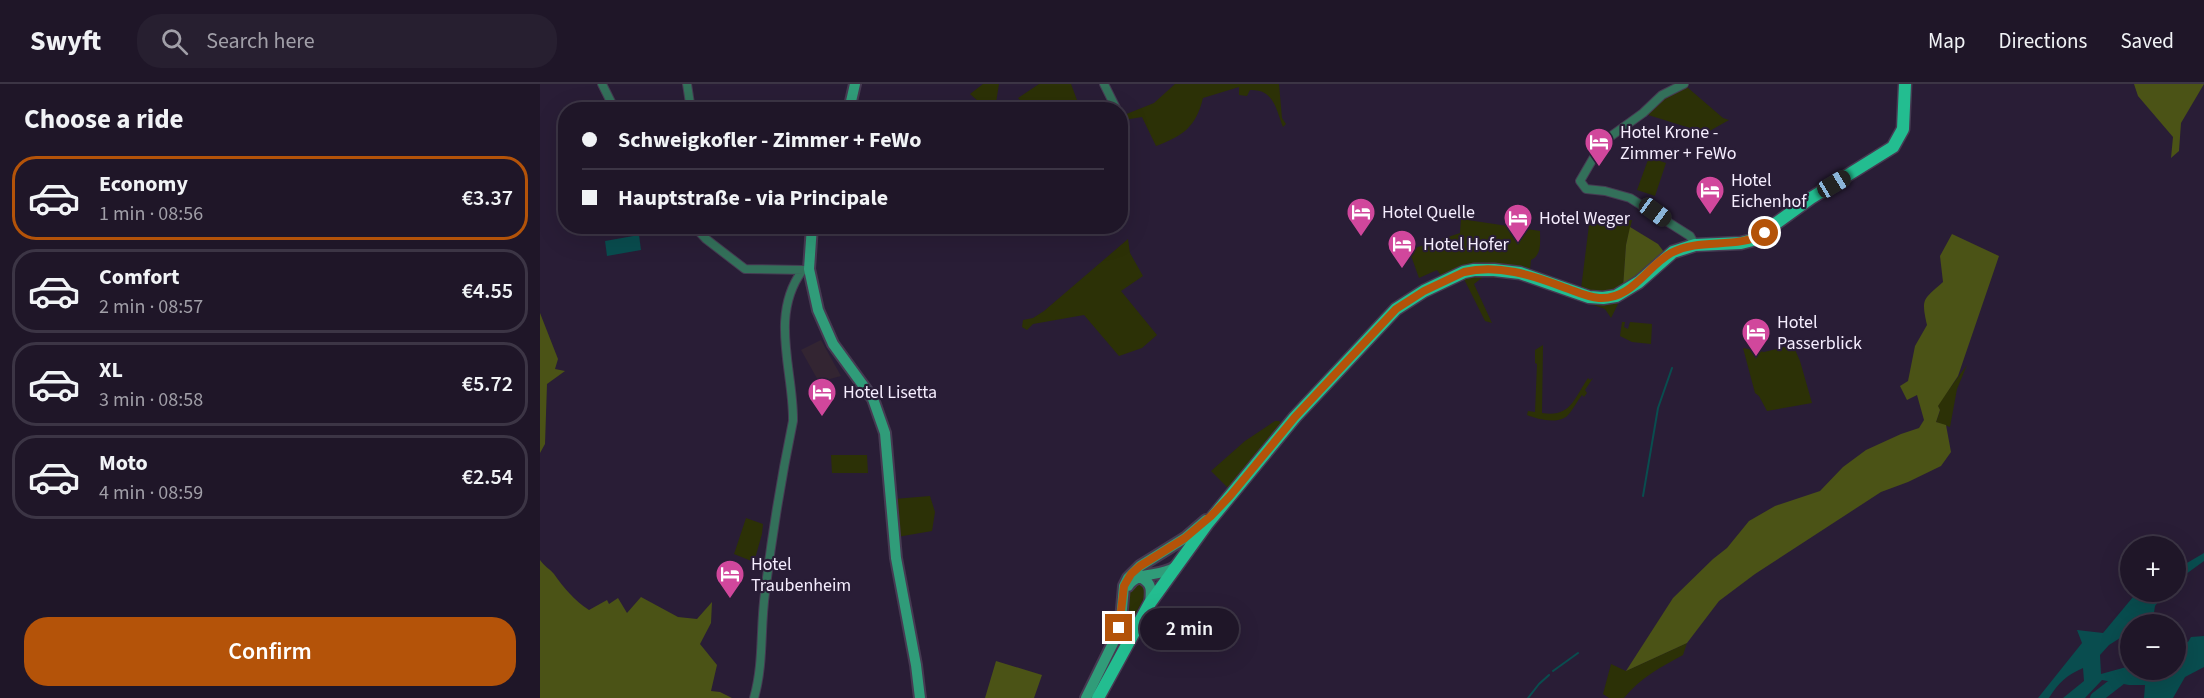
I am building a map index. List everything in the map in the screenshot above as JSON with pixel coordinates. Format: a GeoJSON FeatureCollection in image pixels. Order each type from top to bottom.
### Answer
{"type":"FeatureCollection","features":[{"type":"Feature","properties":{"kind":"main road"},"geometry":{"type":"LineString","coordinates":[[1098,698],[1150,603],[1206,524],[1295,417],[1396,309],[1424,291],[1464,272],[1494,270],[1535,277],[1589,297],[1610,297],[1629,289],[1673,252],[1695,245],[1741,243],[1753,240],[1810,198],[1893,147],[1903,129],[1905,84]]}},
{"type":"Feature","properties":{"kind":"street"},"geometry":{"type":"LineString","coordinates":[[602,84],[611,102]]}},
{"type":"Feature","properties":{"kind":"street"},"geometry":{"type":"LineString","coordinates":[[687,84],[690,102]]}},
{"type":"Feature","properties":{"kind":"street"},"geometry":{"type":"LineString","coordinates":[[851,102],[855,84]]}},
{"type":"Feature","properties":{"kind":"street"},"geometry":{"type":"LineString","coordinates":[[1104,84],[1113,102]]}},
{"type":"Feature","properties":{"kind":"street"},"geometry":{"type":"LineString","coordinates":[[1684,84],[1662,95],[1643,113],[1612,135],[1602,145],[1580,181],[1586,189],[1605,191],[1630,198],[1690,236],[1695,245]]}},
{"type":"Feature","properties":{"kind":"street"},"geometry":{"type":"LineString","coordinates":[[701,234],[745,269],[798,268],[805,270]]}},
{"type":"Feature","properties":{"kind":"street"},"geometry":{"type":"LineString","coordinates":[[811,234],[805,270],[822,323],[833,344],[873,399],[885,433],[896,558],[920,698]]}},
{"type":"Feature","properties":{"kind":"street"},"geometry":{"type":"LineString","coordinates":[[754,698],[760,676],[765,595],[775,510],[793,421],[784,339],[785,320],[795,281],[805,270]]}},
{"type":"Feature","properties":{"kind":"street"},"geometry":{"type":"LineString","coordinates":[[1086,698],[1116,637],[1121,620],[1125,581],[1140,566],[1185,538],[1230,496]]}},
{"type":"Feature","properties":{"kind":"street"},"geometry":{"type":"LineString","coordinates":[[1140,566],[1157,563],[1168,575]]}},
{"type":"Feature","properties":{"kind":"street"},"geometry":{"type":"LineString","coordinates":[[1125,591],[1135,578],[1168,575]]}},
{"type":"Feature","properties":{"kind":"street"},"geometry":{"type":"LineString","coordinates":[[1135,578],[1142,578],[1152,588],[1150,603]]}},
{"type":"Feature","properties":{"kind":"shaded area"},"geometry":{"type":"Polygon","coordinates":[[[983,84],[999,84],[996,102],[979,102],[970,94],[983,84]]]}},
{"type":"Feature","properties":{"kind":"shaded area"},"geometry":{"type":"Polygon","coordinates":[[[1039,84],[1071,84],[1078,102],[1022,102],[1018,98],[1039,84]]]}},
{"type":"Feature","properties":{"kind":"shaded area"},"geometry":{"type":"Polygon","coordinates":[[[1175,84],[1279,84],[1282,118],[1286,124],[1283,127],[1273,101],[1264,93],[1250,90],[1247,96],[1239,95],[1239,87],[1203,98],[1196,116],[1187,129],[1156,146],[1142,117],[1128,119],[1128,113],[1154,103],[1175,84]]]}},
{"type":"Feature","properties":{"kind":"shaded area"},"geometry":{"type":"Polygon","coordinates":[[[1687,87],[1723,118],[1729,120],[1706,133],[1645,114],[1662,98],[1687,87]]]}},
{"type":"Feature","properties":{"kind":"shaded area"},"geometry":{"type":"Polygon","coordinates":[[[1649,157],[1666,163],[1655,196],[1637,190],[1649,157]]]}},
{"type":"Feature","properties":{"kind":"shaded area"},"geometry":{"type":"Polygon","coordinates":[[[1461,219],[1540,231],[1539,252],[1531,260],[1530,270],[1507,265],[1473,263],[1442,277],[1437,270],[1419,278],[1409,250],[1460,233],[1461,219]]]}},
{"type":"Feature","properties":{"kind":"shaded area"},"geometry":{"type":"Polygon","coordinates":[[[1632,220],[1626,245],[1623,288],[1602,292],[1581,289],[1589,225],[1632,220]]]}},
{"type":"Feature","properties":{"kind":"shaded area"},"geometry":{"type":"Polygon","coordinates":[[[639,235],[641,250],[607,256],[605,241],[639,235]]]}},
{"type":"Feature","properties":{"kind":"shaded area"},"geometry":{"type":"Polygon","coordinates":[[[1128,239],[1130,253],[1143,276],[1121,291],[1157,335],[1142,348],[1119,356],[1084,315],[1033,324],[1027,330],[1022,327],[1023,320],[1033,318],[1044,311],[1128,239]]]}},
{"type":"Feature","properties":{"kind":"shaded area"},"geometry":{"type":"Polygon","coordinates":[[[1487,274],[1510,275],[1616,300],[1618,304],[1611,318],[1605,309],[1520,279],[1483,277],[1474,284],[1492,323],[1485,321],[1464,279],[1487,274]]]}},
{"type":"Feature","properties":{"kind":"shaded area"},"geometry":{"type":"Polygon","coordinates":[[[1622,322],[1625,322],[1624,327],[1628,329],[1630,322],[1652,324],[1651,344],[1632,342],[1620,336],[1622,322]]]}},
{"type":"Feature","properties":{"kind":"shaded area"},"geometry":{"type":"Polygon","coordinates":[[[821,340],[841,376],[819,382],[801,350],[821,340]]]}},
{"type":"Feature","properties":{"kind":"shaded area"},"geometry":{"type":"Polygon","coordinates":[[[1543,345],[1542,413],[1559,413],[1565,410],[1575,400],[1588,378],[1590,380],[1593,378],[1585,390],[1587,393],[1584,397],[1582,395],[1568,415],[1559,420],[1527,415],[1528,411],[1535,412],[1537,364],[1535,363],[1535,350],[1543,345]]]}},
{"type":"Feature","properties":{"kind":"shaded area"},"geometry":{"type":"Polygon","coordinates":[[[1793,345],[1812,403],[1767,411],[1755,393],[1743,348],[1764,352],[1793,345]]]}},
{"type":"Feature","properties":{"kind":"shaded area"},"geometry":{"type":"Polygon","coordinates":[[[1967,365],[1957,389],[1950,427],[1936,422],[1941,400],[1967,365]]]}},
{"type":"Feature","properties":{"kind":"shaded area"},"geometry":{"type":"Polygon","coordinates":[[[1275,421],[1282,424],[1229,489],[1211,471],[1245,441],[1275,421]]]}},
{"type":"Feature","properties":{"kind":"shaded area"},"geometry":{"type":"Polygon","coordinates":[[[831,455],[867,455],[868,473],[832,473],[831,455]]]}},
{"type":"Feature","properties":{"kind":"shaded area"},"geometry":{"type":"Polygon","coordinates":[[[930,496],[935,512],[932,531],[897,537],[894,499],[930,496]]]}},
{"type":"Feature","properties":{"kind":"shaded area"},"geometry":{"type":"Polygon","coordinates":[[[746,518],[763,524],[754,562],[734,554],[746,518]]]}},
{"type":"Feature","properties":{"kind":"shaded area"},"geometry":{"type":"Polygon","coordinates":[[[2204,553],[2204,561],[2186,574],[2186,564],[2204,553]]]}},
{"type":"Feature","properties":{"kind":"shaded area"},"geometry":{"type":"Polygon","coordinates":[[[1142,581],[1147,591],[1124,635],[1120,637],[1127,626],[1130,587],[1142,581]]]}},
{"type":"Feature","properties":{"kind":"shaded area"},"geometry":{"type":"Polygon","coordinates":[[[2129,602],[2158,602],[2154,614],[2120,614],[2120,638],[2109,645],[2100,655],[2101,674],[2120,669],[2120,680],[2183,680],[2173,698],[2144,698],[2145,685],[2129,685],[2102,680],[2085,698],[2063,698],[2084,681],[2083,668],[2063,680],[2049,698],[2038,698],[2082,643],[2077,630],[2103,633],[2129,602]]]}},
{"type":"Feature","properties":{"kind":"shaded area"},"geometry":{"type":"Polygon","coordinates":[[[2204,636],[2204,667],[2186,676],[2186,642],[2191,637],[2204,636]]]}},
{"type":"Feature","properties":{"kind":"shaded area"},"geometry":{"type":"Polygon","coordinates":[[[1687,643],[1683,655],[1644,679],[1624,698],[1609,698],[1603,694],[1611,664],[1626,671],[1687,643]]]}},
{"type":"Feature","properties":{"kind":"green space"},"geometry":{"type":"Polygon","coordinates":[[[2134,84],[2204,84],[2181,123],[2179,151],[2171,158],[2173,137],[2138,96],[2134,84]]]}},
{"type":"Feature","properties":{"kind":"green space"},"geometry":{"type":"Polygon","coordinates":[[[1630,227],[1658,244],[1664,252],[1623,288],[1626,245],[1630,227]]]}},
{"type":"Feature","properties":{"kind":"green space"},"geometry":{"type":"Polygon","coordinates":[[[1952,234],[1999,256],[1958,376],[1938,406],[1940,410],[1936,422],[1946,425],[1951,452],[1941,466],[1881,492],[1755,574],[1719,601],[1687,643],[1626,671],[1673,598],[1727,548],[1749,521],[1775,506],[1820,491],[1843,467],[1866,450],[1919,428],[1924,420],[1917,395],[1907,400],[1900,386],[1908,381],[1915,346],[1927,325],[1925,300],[1943,282],[1940,256],[1952,234]]]}},
{"type":"Feature","properties":{"kind":"green space"},"geometry":{"type":"Polygon","coordinates":[[[540,313],[558,359],[555,369],[565,371],[547,384],[545,444],[540,453],[540,313]]]}},
{"type":"Feature","properties":{"kind":"green space"},"geometry":{"type":"Polygon","coordinates":[[[540,560],[570,594],[589,610],[607,600],[609,604],[618,598],[627,613],[641,597],[678,617],[697,619],[712,602],[711,623],[700,644],[717,665],[711,691],[720,692],[732,698],[540,698],[540,560]]]}},
{"type":"Feature","properties":{"kind":"green space"},"geometry":{"type":"Polygon","coordinates":[[[996,661],[1042,675],[1034,698],[985,698],[996,661]]]}},
{"type":"Feature","properties":{"kind":"waterway"},"geometry":{"type":"LineString","coordinates":[[1643,496],[1658,408],[1672,368]]}},
{"type":"Feature","properties":{"kind":"waterway"},"geometry":{"type":"LineString","coordinates":[[1553,671],[1578,653]]}},
{"type":"Feature","properties":{"kind":"waterway"},"geometry":{"type":"LineString","coordinates":[[1528,698],[1549,675]]}},
{"type":"Feature","properties":{"kind":"waterway"},"geometry":{"type":"LineString","coordinates":[[2096,698],[2120,679]]}},
{"type":"Feature","properties":{"kind":"place","name":"Hotel Krone - Zimmer + FeWo"},"geometry":{"type":"Point","coordinates":[1599,168]}},
{"type":"Feature","properties":{"kind":"place","name":"Hotel Eichenhof"},"geometry":{"type":"Point","coordinates":[1710,216]}},
{"type":"Feature","properties":{"kind":"place","name":"Hotel Quelle"},"geometry":{"type":"Point","coordinates":[1361,238]}},
{"type":"Feature","properties":{"kind":"place","name":"Hotel Weger"},"geometry":{"type":"Point","coordinates":[1518,244]}},
{"type":"Feature","properties":{"kind":"place","name":"Hotel Hofer"},"geometry":{"type":"Point","coordinates":[1402,270]}},
{"type":"Feature","properties":{"kind":"place","name":"Hotel Passerblick"},"geometry":{"type":"Point","coordinates":[1756,358]}},
{"type":"Feature","properties":{"kind":"place","name":"Hotel Lisetta"},"geometry":{"type":"Point","coordinates":[822,418]}},
{"type":"Feature","properties":{"kind":"place","name":"Hotel Traubenheim"},"geometry":{"type":"Point","coordinates":[730,600]}},
{"type":"Feature","properties":{"kind":"route"},"geometry":{"type":"LineString","coordinates":[[1119,628],[1125,581],[1131,574],[1185,538],[1211,516],[1295,417],[1396,309],[1409,300],[1464,272],[1474,270],[1520,273],[1589,297],[1616,296],[1629,289],[1673,252],[1695,245],[1741,243],[1753,240],[1765,233]]}}]}
